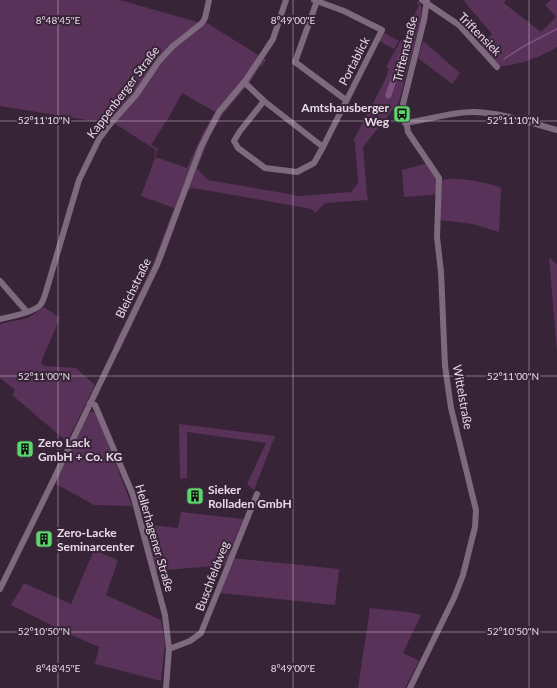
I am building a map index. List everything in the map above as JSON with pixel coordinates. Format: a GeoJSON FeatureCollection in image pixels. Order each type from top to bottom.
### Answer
{"type":"FeatureCollection","features":[{"type":"Feature","properties":{"kind":"street","name":"Kappenberger Straße"},"geometry":{"type":"LineString","coordinates":[[0,319],[27,312],[41,304],[79,180],[99,139],[136,95],[159,61],[173,46],[202,23],[209,0]]}},
{"type":"Feature","properties":{"kind":"street","name":"Bleichstraße"},"geometry":{"type":"LineString","coordinates":[[0,589],[28,534],[157,265],[201,147],[219,112],[244,82],[273,39],[286,0]]}},
{"type":"Feature","properties":{"kind":"street"},"geometry":{"type":"LineString","coordinates":[[315,1],[295,64],[346,100]]}},
{"type":"Feature","properties":{"kind":"street","name":"Portablick"},"geometry":{"type":"LineString","coordinates":[[264,101],[234,141],[238,148],[265,168],[297,172],[314,163],[382,30],[344,12],[315,1]]}},
{"type":"Feature","properties":{"kind":"street","name":"Triftensiek"},"geometry":{"type":"LineString","coordinates":[[425,1],[459,25],[497,68]]}},
{"type":"Feature","properties":{"kind":"street","name":"Triftenstraße"},"geometry":{"type":"LineString","coordinates":[[403,104],[424,20],[425,1]]}},
{"type":"Feature","properties":{"kind":"street"},"geometry":{"type":"LineString","coordinates":[[244,82],[264,101],[323,147]]}},
{"type":"Feature","properties":{"kind":"street","name":"Wittelstraße"},"geometry":{"type":"LineString","coordinates":[[403,104],[405,123],[408,132],[439,178],[437,237],[441,272],[445,366],[452,408],[476,510],[475,527],[454,598],[410,688]]}},
{"type":"Feature","properties":{"kind":"street"},"geometry":{"type":"LineString","coordinates":[[405,123],[475,112],[503,116],[557,130]]}},
{"type":"Feature","properties":{"kind":"street"},"geometry":{"type":"LineString","coordinates":[[0,281],[27,312]]}},
{"type":"Feature","properties":{"kind":"street","name":"Hellerhagener Straße"},"geometry":{"type":"LineString","coordinates":[[90,403],[95,405],[133,495],[165,615],[169,649],[166,688]]}},
{"type":"Feature","properties":{"kind":"street","name":"Buschfeldweg"},"geometry":{"type":"LineString","coordinates":[[169,649],[190,641],[201,633],[257,494]]}},
{"type":"Feature","properties":{"kind":"shaded area"},"geometry":{"type":"Polygon","coordinates":[[[0,0],[120,0],[204,24],[207,23],[266,60],[223,114],[210,136],[197,169],[208,180],[300,196],[351,192],[358,183],[355,142],[353,141],[384,82],[389,69],[386,67],[401,40],[405,42],[415,23],[412,20],[419,5],[417,3],[418,1],[422,7],[420,23],[399,102],[363,147],[368,200],[325,203],[315,213],[312,209],[193,188],[188,190],[164,257],[119,352],[113,348],[153,264],[174,208],[141,196],[155,158],[154,157],[156,150],[114,123],[111,124],[0,106],[0,0]],[[182,93],[151,145],[158,149],[155,157],[187,168],[203,133],[215,112],[182,93]]]}},
{"type":"Feature","properties":{"kind":"shaded area"},"geometry":{"type":"Polygon","coordinates":[[[463,0],[506,0],[504,3],[541,32],[556,17],[545,5],[551,0],[557,0],[557,47],[530,60],[507,66],[500,66],[480,46],[492,34],[463,0]]]}},
{"type":"Feature","properties":{"kind":"shaded area"},"geometry":{"type":"Polygon","coordinates":[[[384,33],[399,41],[394,49],[379,41],[384,33]]]}},
{"type":"Feature","properties":{"kind":"shaded area"},"geometry":{"type":"Polygon","coordinates":[[[423,41],[460,73],[452,84],[418,58],[423,41]]]}},
{"type":"Feature","properties":{"kind":"shaded area"},"geometry":{"type":"Polygon","coordinates":[[[402,48],[405,48],[407,51],[391,97],[387,99],[385,95],[402,48]]]}},
{"type":"Feature","properties":{"kind":"shaded area"},"geometry":{"type":"Polygon","coordinates":[[[428,163],[441,181],[446,179],[461,179],[480,182],[501,188],[499,232],[473,224],[440,220],[441,194],[404,197],[402,170],[428,163]]]}},
{"type":"Feature","properties":{"kind":"shaded area"},"geometry":{"type":"Polygon","coordinates":[[[549,258],[557,264],[557,352],[549,258]]]}},
{"type":"Feature","properties":{"kind":"shaded area"},"geometry":{"type":"Polygon","coordinates":[[[44,307],[60,318],[41,362],[44,366],[76,368],[95,385],[68,440],[65,440],[12,395],[15,390],[0,378],[0,324],[28,318],[44,307]]]}},
{"type":"Feature","properties":{"kind":"shaded area"},"geometry":{"type":"Polygon","coordinates":[[[91,412],[94,412],[98,418],[132,506],[94,505],[54,483],[88,415],[91,412]]]}},
{"type":"Feature","properties":{"kind":"shaded area"},"geometry":{"type":"Polygon","coordinates":[[[179,424],[275,436],[254,490],[247,484],[266,443],[187,432],[187,478],[180,479],[179,424]]]}},
{"type":"Feature","properties":{"kind":"shaded area"},"geometry":{"type":"Polygon","coordinates":[[[181,512],[243,519],[225,565],[155,571],[143,524],[178,528],[181,512]]]}},
{"type":"Feature","properties":{"kind":"shaded area"},"geometry":{"type":"Polygon","coordinates":[[[94,550],[118,560],[106,595],[161,620],[165,644],[161,681],[95,664],[99,647],[11,605],[24,583],[71,604],[94,550]]]}},
{"type":"Feature","properties":{"kind":"shaded area"},"geometry":{"type":"Polygon","coordinates":[[[233,558],[339,569],[335,605],[220,593],[233,558]]]}},
{"type":"Feature","properties":{"kind":"shaded area"},"geometry":{"type":"Polygon","coordinates":[[[370,608],[408,612],[421,615],[403,653],[419,661],[405,688],[358,688],[370,608]]]}},
{"type":"Feature","properties":{"kind":"waterway"},"geometry":{"type":"LineString","coordinates":[[504,59],[524,46],[557,29]]}},
{"type":"Feature","properties":{"kind":"place","name":"Amtshausberger Weg"},"geometry":{"type":"Point","coordinates":[402,114]}},
{"type":"Feature","properties":{"kind":"place","name":"Zero Lack GmbH + Co. KG"},"geometry":{"type":"Point","coordinates":[25,449]}},
{"type":"Feature","properties":{"kind":"place","name":"Sieker Rolladen GmbH"},"geometry":{"type":"Point","coordinates":[195,496]}},
{"type":"Feature","properties":{"kind":"place","name":"Zero-Lacke Seminarcenter"},"geometry":{"type":"Point","coordinates":[44,539]}}]}
